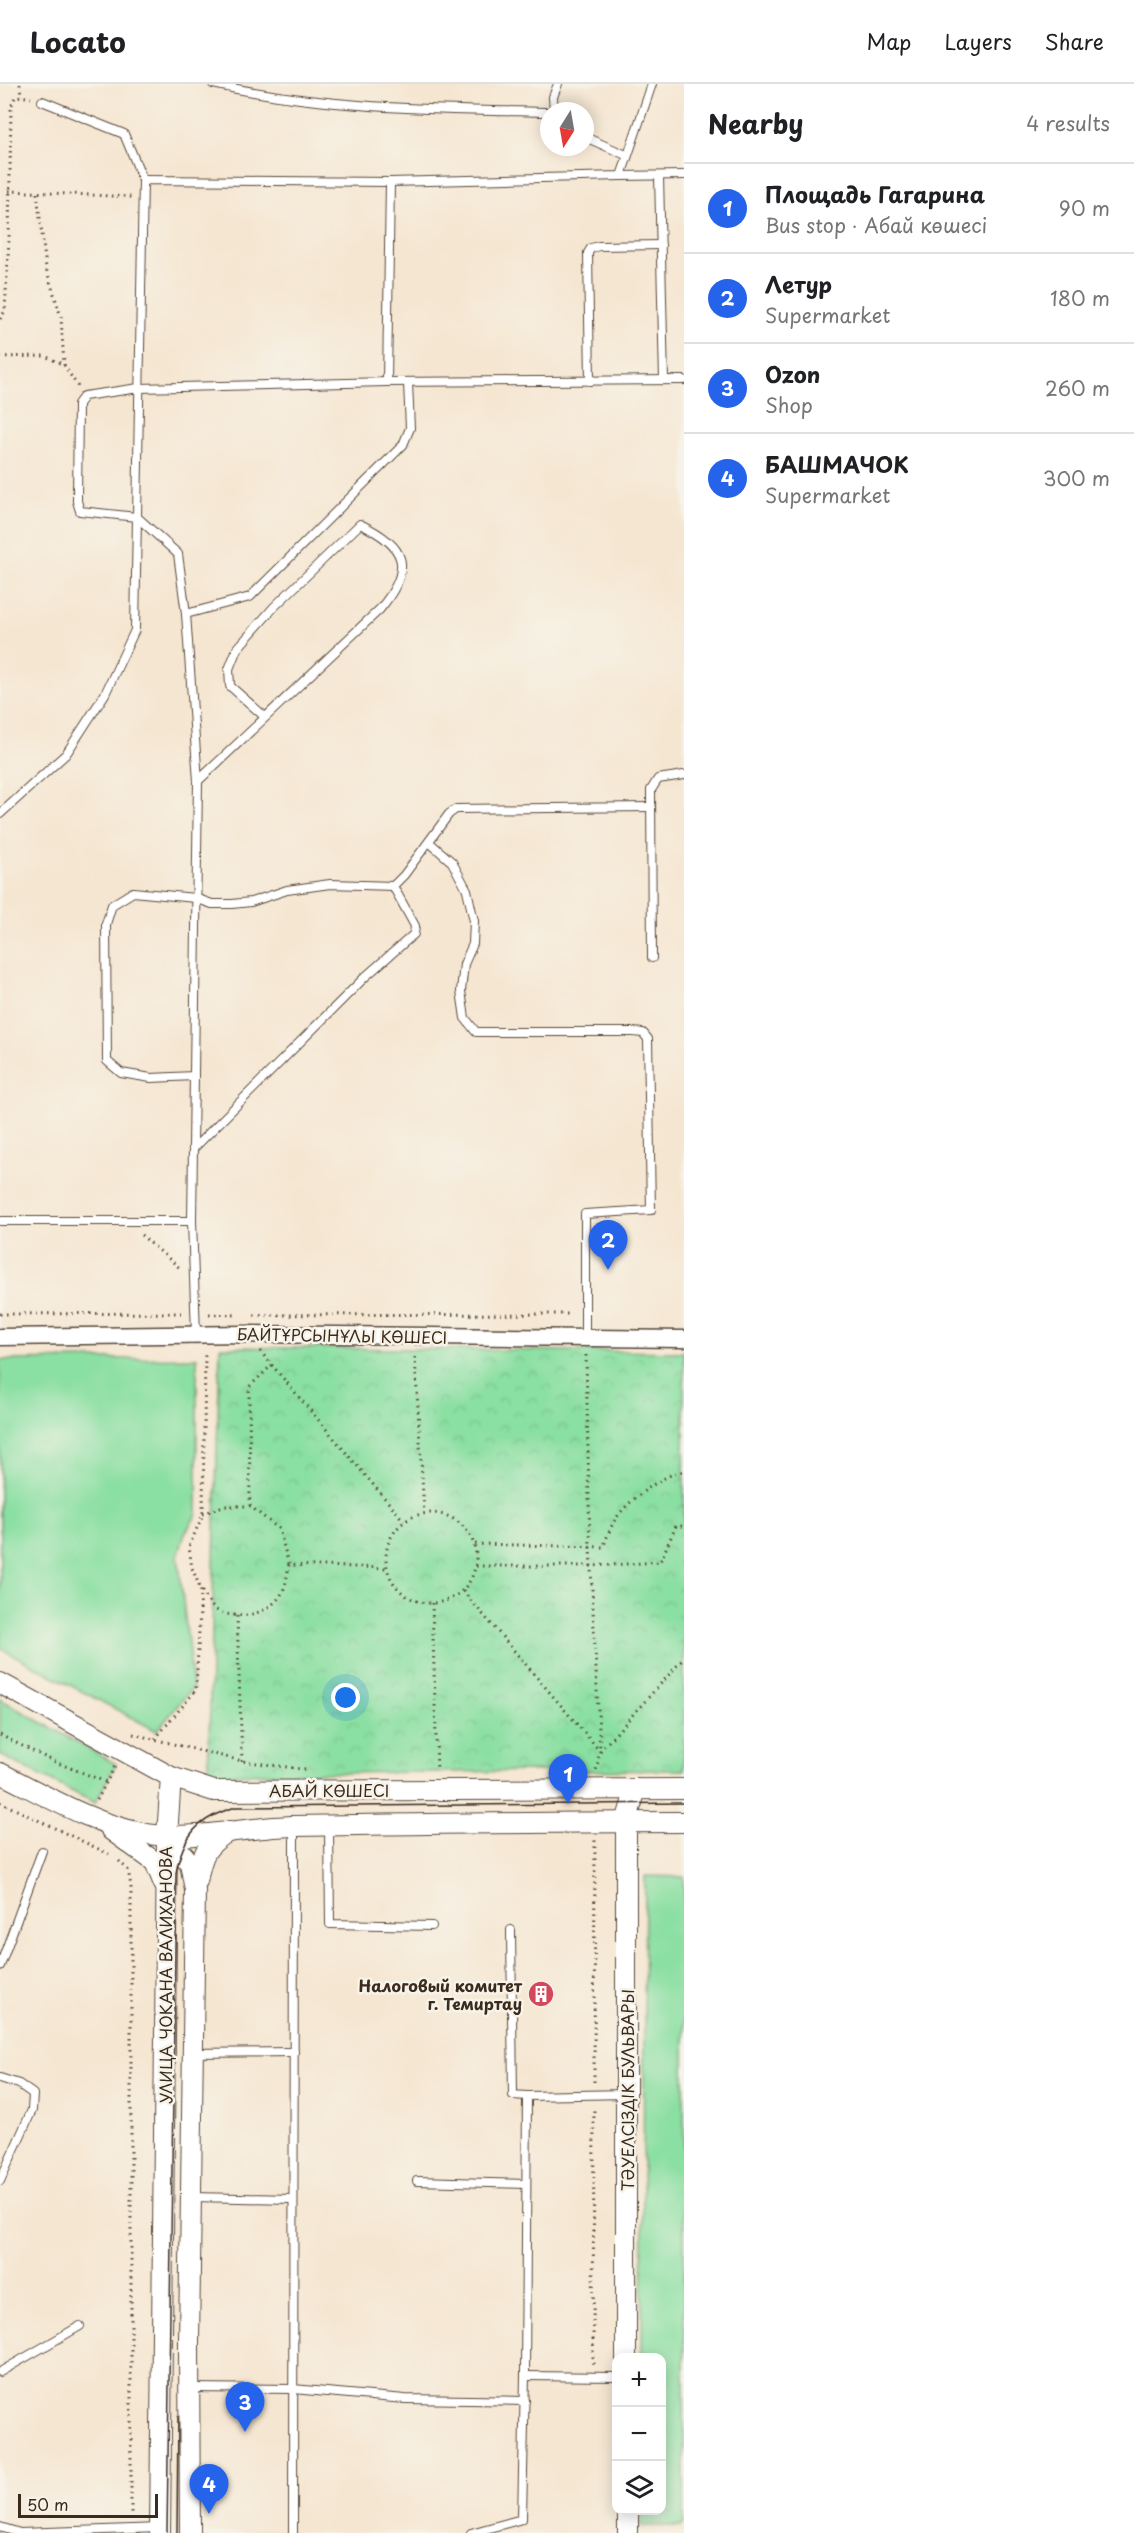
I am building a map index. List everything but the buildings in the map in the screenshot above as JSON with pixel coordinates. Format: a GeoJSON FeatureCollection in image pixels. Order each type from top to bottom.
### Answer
{"type":"FeatureCollection","features":[{"type":"Feature","properties":{"kind":"street","name":"БАЙТҰРСЫНҰЛЫ КӨШЕСІ"},"geometry":{"type":"LineString","coordinates":[[0,1337],[246,1334],[684,1339]]}},
{"type":"Feature","properties":{"kind":"street","name":"АБАЙ КӨШЕСІ"},"geometry":{"type":"LineString","coordinates":[[0,1683],[171,1777],[214,1791],[684,1789]]}},
{"type":"Feature","properties":{"kind":"street"},"geometry":{"type":"LineString","coordinates":[[0,1773],[91,1816],[141,1833],[166,1836],[294,1826],[684,1822]]}},
{"type":"Feature","properties":{"kind":"street"},"geometry":{"type":"LineString","coordinates":[[166,1836],[171,1777]]}},
{"type":"Feature","properties":{"kind":"street","name":"ТӘУЕЛСІЗДІК БУЛЬВАРЫ"},"geometry":{"type":"LineString","coordinates":[[626,2353],[628,2094],[626,1822],[636,1789]]}},
{"type":"Feature","properties":{"kind":"street"},"geometry":{"type":"LineString","coordinates":[[91,1816],[155,1862],[166,1890]]}},
{"type":"Feature","properties":{"kind":"street"},"geometry":{"type":"LineString","coordinates":[[195,1890],[200,1862],[206,1848],[230,1831]]}},
{"type":"Feature","properties":{"kind":"street","name":"УЛИЦА ЧОКАНА ВАЛИХАНОВА"},"geometry":{"type":"LineString","coordinates":[[166,1836],[190,1863],[195,1890],[190,2533]]}},
{"type":"Feature","properties":{"kind":"street","name":"УЛИЦА ЧОКАНА ВАЛИХАНОВА"},"geometry":{"type":"LineString","coordinates":[[161,2530],[166,1836]]}},
{"type":"Feature","properties":{"kind":"street"},"geometry":{"type":"LineString","coordinates":[[628,2515],[628,2533]]}},
{"type":"Feature","properties":{"kind":"lane"},"geometry":{"type":"LineString","coordinates":[[213,84],[270,97],[389,108],[540,111]]}},
{"type":"Feature","properties":{"kind":"lane"},"geometry":{"type":"LineString","coordinates":[[553,102],[553,96],[558,84]]}},
{"type":"Feature","properties":{"kind":"lane"},"geometry":{"type":"LineString","coordinates":[[621,176],[652,84]]}},
{"type":"Feature","properties":{"kind":"lane"},"geometry":{"type":"LineString","coordinates":[[0,814],[66,754],[105,694],[135,630],[143,180],[124,134],[42,102]]}},
{"type":"Feature","properties":{"kind":"lane"},"geometry":{"type":"LineString","coordinates":[[594,140],[627,155]]}},
{"type":"Feature","properties":{"kind":"lane"},"geometry":{"type":"LineString","coordinates":[[143,180],[390,182],[684,175]]}},
{"type":"Feature","properties":{"kind":"lane"},"geometry":{"type":"LineString","coordinates":[[659,176],[664,380]]}},
{"type":"Feature","properties":{"kind":"lane"},"geometry":{"type":"LineString","coordinates":[[387,382],[390,182]]}},
{"type":"Feature","properties":{"kind":"lane"},"geometry":{"type":"LineString","coordinates":[[590,381],[588,253],[591,248],[599,246],[661,245]]}},
{"type":"Feature","properties":{"kind":"lane"},"geometry":{"type":"LineString","coordinates":[[196,1334],[192,1221],[198,781],[186,614],[178,554],[136,517],[80,511],[77,501],[78,404],[84,396],[139,388],[387,382],[684,380]]}},
{"type":"Feature","properties":{"kind":"lane"},"geometry":{"type":"LineString","coordinates":[[186,614],[250,597],[403,445],[410,428],[408,383]]}},
{"type":"Feature","properties":{"kind":"lane"},"geometry":{"type":"LineString","coordinates":[[198,781],[380,609],[392,595],[400,580],[401,565],[395,545],[380,533],[360,524],[274,607],[237,649],[229,669],[230,686],[265,717]]}},
{"type":"Feature","properties":{"kind":"lane"},"geometry":{"type":"LineString","coordinates":[[652,958],[651,790],[658,779],[684,775]]}},
{"type":"Feature","properties":{"kind":"lane"},"geometry":{"type":"LineString","coordinates":[[393,886],[429,842],[448,813],[456,809],[651,807]]}},
{"type":"Feature","properties":{"kind":"lane"},"geometry":{"type":"LineString","coordinates":[[429,842],[453,862],[467,890],[474,921],[473,944],[464,964],[461,991],[465,1018],[476,1032],[633,1032],[643,1033],[648,1039],[651,1210],[585,1214],[585,1338]]}},
{"type":"Feature","properties":{"kind":"lane"},"geometry":{"type":"LineString","coordinates":[[194,1076],[151,1078],[122,1073],[107,1061],[106,924],[112,905],[132,892],[195,898],[212,904],[232,904],[251,902],[287,890],[320,886],[363,884],[393,886]]}},
{"type":"Feature","properties":{"kind":"lane"},"geometry":{"type":"LineString","coordinates":[[193,1149],[364,977],[414,934],[415,926],[393,886]]}},
{"type":"Feature","properties":{"kind":"lane"},"geometry":{"type":"LineString","coordinates":[[0,1221],[192,1221]]}},
{"type":"Feature","properties":{"kind":"lane"},"geometry":{"type":"LineString","coordinates":[[293,2533],[294,1826]]}},
{"type":"Feature","properties":{"kind":"lane"},"geometry":{"type":"LineString","coordinates":[[329,1826],[330,1924],[432,1926]]}},
{"type":"Feature","properties":{"kind":"lane"},"geometry":{"type":"LineString","coordinates":[[0,1966],[42,1851]]}},
{"type":"Feature","properties":{"kind":"lane"},"geometry":{"type":"LineString","coordinates":[[512,1930],[513,2095],[628,2094]]}},
{"type":"Feature","properties":{"kind":"lane"},"geometry":{"type":"LineString","coordinates":[[192,2053],[294,2052]]}},
{"type":"Feature","properties":{"kind":"lane"},"geometry":{"type":"LineString","coordinates":[[0,2078],[19,2084],[33,2094],[32,2110],[0,2181]]}},
{"type":"Feature","properties":{"kind":"lane"},"geometry":{"type":"LineString","coordinates":[[471,2533],[522,2518],[527,2096]]}},
{"type":"Feature","properties":{"kind":"lane"},"geometry":{"type":"LineString","coordinates":[[417,2181],[526,2184]]}},
{"type":"Feature","properties":{"kind":"lane"},"geometry":{"type":"LineString","coordinates":[[191,2197],[293,2199]]}},
{"type":"Feature","properties":{"kind":"lane"},"geometry":{"type":"LineString","coordinates":[[0,2372],[80,2326]]}},
{"type":"Feature","properties":{"kind":"lane"},"geometry":{"type":"LineString","coordinates":[[525,2376],[612,2377]]}},
{"type":"Feature","properties":{"kind":"lane"},"geometry":{"type":"LineString","coordinates":[[190,2388],[293,2389],[405,2399],[525,2401]]}},
{"type":"Feature","properties":{"kind":"lane"},"geometry":{"type":"LineString","coordinates":[[0,2527],[20,2533],[161,2530]]}},
{"type":"Feature","properties":{"kind":"path"},"geometry":{"type":"LineString","coordinates":[[20,84],[21,96]]}},
{"type":"Feature","properties":{"kind":"path"},"geometry":{"type":"LineString","coordinates":[[0,319],[5,311],[11,107],[15,97],[21,96],[42,102]]}},
{"type":"Feature","properties":{"kind":"path"},"geometry":{"type":"LineString","coordinates":[[9,191],[143,197]]}},
{"type":"Feature","properties":{"kind":"path"},"geometry":{"type":"LineString","coordinates":[[37,193],[46,268],[61,317],[64,365],[84,396]]}},
{"type":"Feature","properties":{"kind":"path"},"geometry":{"type":"LineString","coordinates":[[0,357],[45,356],[64,365]]}},
{"type":"Feature","properties":{"kind":"path"},"geometry":{"type":"LineString","coordinates":[[124,1221],[194,1280]]}},
{"type":"Feature","properties":{"kind":"path"},"geometry":{"type":"LineString","coordinates":[[0,1314],[195,1313],[238,1315]]}},
{"type":"Feature","properties":{"kind":"path"},"geometry":{"type":"LineString","coordinates":[[250,1315],[585,1313]]}},
{"type":"Feature","properties":{"kind":"path"},"geometry":{"type":"LineString","coordinates":[[246,1334],[404,1521]]}},
{"type":"Feature","properties":{"kind":"path"},"geometry":{"type":"LineString","coordinates":[[585,1338],[590,1547],[600,1752]]}},
{"type":"Feature","properties":{"kind":"path"},"geometry":{"type":"LineString","coordinates":[[203,1514],[223,1506],[250,1506],[279,1529],[290,1565],[286,1584],[278,1600],[257,1613],[237,1616],[214,1609],[201,1590],[192,1568],[189,1547],[203,1514],[206,1352]]}},
{"type":"Feature","properties":{"kind":"path"},"geometry":{"type":"LineString","coordinates":[[250,1352],[261,1352]]}},
{"type":"Feature","properties":{"kind":"path"},"geometry":{"type":"LineString","coordinates":[[415,1357],[424,1512]]}},
{"type":"Feature","properties":{"kind":"path"},"geometry":{"type":"LineString","coordinates":[[250,1506],[249,1388],[273,1365]]}},
{"type":"Feature","properties":{"kind":"path"},"geometry":{"type":"LineString","coordinates":[[475,1544],[603,1547],[615,1519],[641,1494],[672,1473],[684,1471]]}},
{"type":"Feature","properties":{"kind":"path"},"geometry":{"type":"LineString","coordinates":[[424,1512],[445,1514],[464,1525],[475,1544],[476,1566],[472,1579],[463,1590],[449,1600],[432,1604],[417,1601],[403,1594],[393,1582],[387,1568],[387,1544],[394,1531],[404,1521],[424,1512]]}},
{"type":"Feature","properties":{"kind":"path"},"geometry":{"type":"LineString","coordinates":[[476,1566],[591,1566],[660,1563],[676,1526],[684,1526]]}},
{"type":"Feature","properties":{"kind":"path"},"geometry":{"type":"LineString","coordinates":[[290,1565],[387,1568]]}},
{"type":"Feature","properties":{"kind":"path"},"geometry":{"type":"LineString","coordinates":[[155,1739],[196,1690],[201,1590]]}},
{"type":"Feature","properties":{"kind":"path"},"geometry":{"type":"LineString","coordinates":[[463,1590],[600,1752]]}},
{"type":"Feature","properties":{"kind":"path"},"geometry":{"type":"LineString","coordinates":[[432,1604],[437,1770]]}},
{"type":"Feature","properties":{"kind":"path"},"geometry":{"type":"LineString","coordinates":[[237,1616],[242,1761]]}},
{"type":"Feature","properties":{"kind":"path"},"geometry":{"type":"LineString","coordinates":[[600,1752],[684,1658]]}},
{"type":"Feature","properties":{"kind":"path"},"geometry":{"type":"LineString","coordinates":[[125,1731],[242,1761],[313,1770]]}},
{"type":"Feature","properties":{"kind":"path"},"geometry":{"type":"LineString","coordinates":[[78,1839],[132,1733]]}},
{"type":"Feature","properties":{"kind":"path"},"geometry":{"type":"LineString","coordinates":[[0,1736],[52,1761],[106,1782]]}},
{"type":"Feature","properties":{"kind":"path"},"geometry":{"type":"LineString","coordinates":[[426,1771],[447,1771]]}},
{"type":"Feature","properties":{"kind":"path"},"geometry":{"type":"LineString","coordinates":[[586,1772],[607,1772]]}},
{"type":"Feature","properties":{"kind":"path"},"geometry":{"type":"LineString","coordinates":[[0,1802],[115,1857],[128,1870],[131,1886],[131,2530]]}},
{"type":"Feature","properties":{"kind":"green space"},"geometry":{"type":"Polygon","coordinates":[[[220,1347],[684,1352],[684,1770],[208,1774],[220,1347]]]}},
{"type":"Feature","properties":{"kind":"green space"},"geometry":{"type":"Polygon","coordinates":[[[197,1358],[197,1514],[185,1533],[178,1556],[193,1687],[157,1731],[0,1648],[0,1360],[197,1358]]]}},
{"type":"Feature","properties":{"kind":"green space"},"geometry":{"type":"Polygon","coordinates":[[[0,1699],[116,1764],[95,1803],[0,1755],[0,1699]]]}},
{"type":"Feature","properties":{"kind":"green space"},"geometry":{"type":"Polygon","coordinates":[[[645,1876],[684,1877],[684,2524],[680,2526],[641,2526],[641,2515],[666,2515],[666,2353],[642,2353],[645,1876]]]}},
{"type":"Feature","properties":{"kind":"tram line"},"geometry":{"type":"LineString","coordinates":[[167,2533],[176,1873],[188,1838],[202,1823],[223,1811],[236,1807],[684,1803]]}},
{"type":"Feature","properties":{"kind":"tram line"},"geometry":{"type":"LineString","coordinates":[[177,2533],[178,2416]]}},
{"type":"Feature","properties":{"kind":"place","name":"Летур"},"geometry":{"type":"Point","coordinates":[608,1270]}},
{"type":"Feature","properties":{"kind":"place","name":"Площадь Гагарина"},"geometry":{"type":"Point","coordinates":[568,1804]}},
{"type":"Feature","properties":{"kind":"place","name":"Налоговый комитет г. Темиртау"},"geometry":{"type":"Point","coordinates":[541,1994]}},
{"type":"Feature","properties":{"kind":"place","name":"Ozon"},"geometry":{"type":"Point","coordinates":[245,2432]}},
{"type":"Feature","properties":{"kind":"place","name":"БАШМАЧОК"},"geometry":{"type":"Point","coordinates":[209,2514]}}]}
